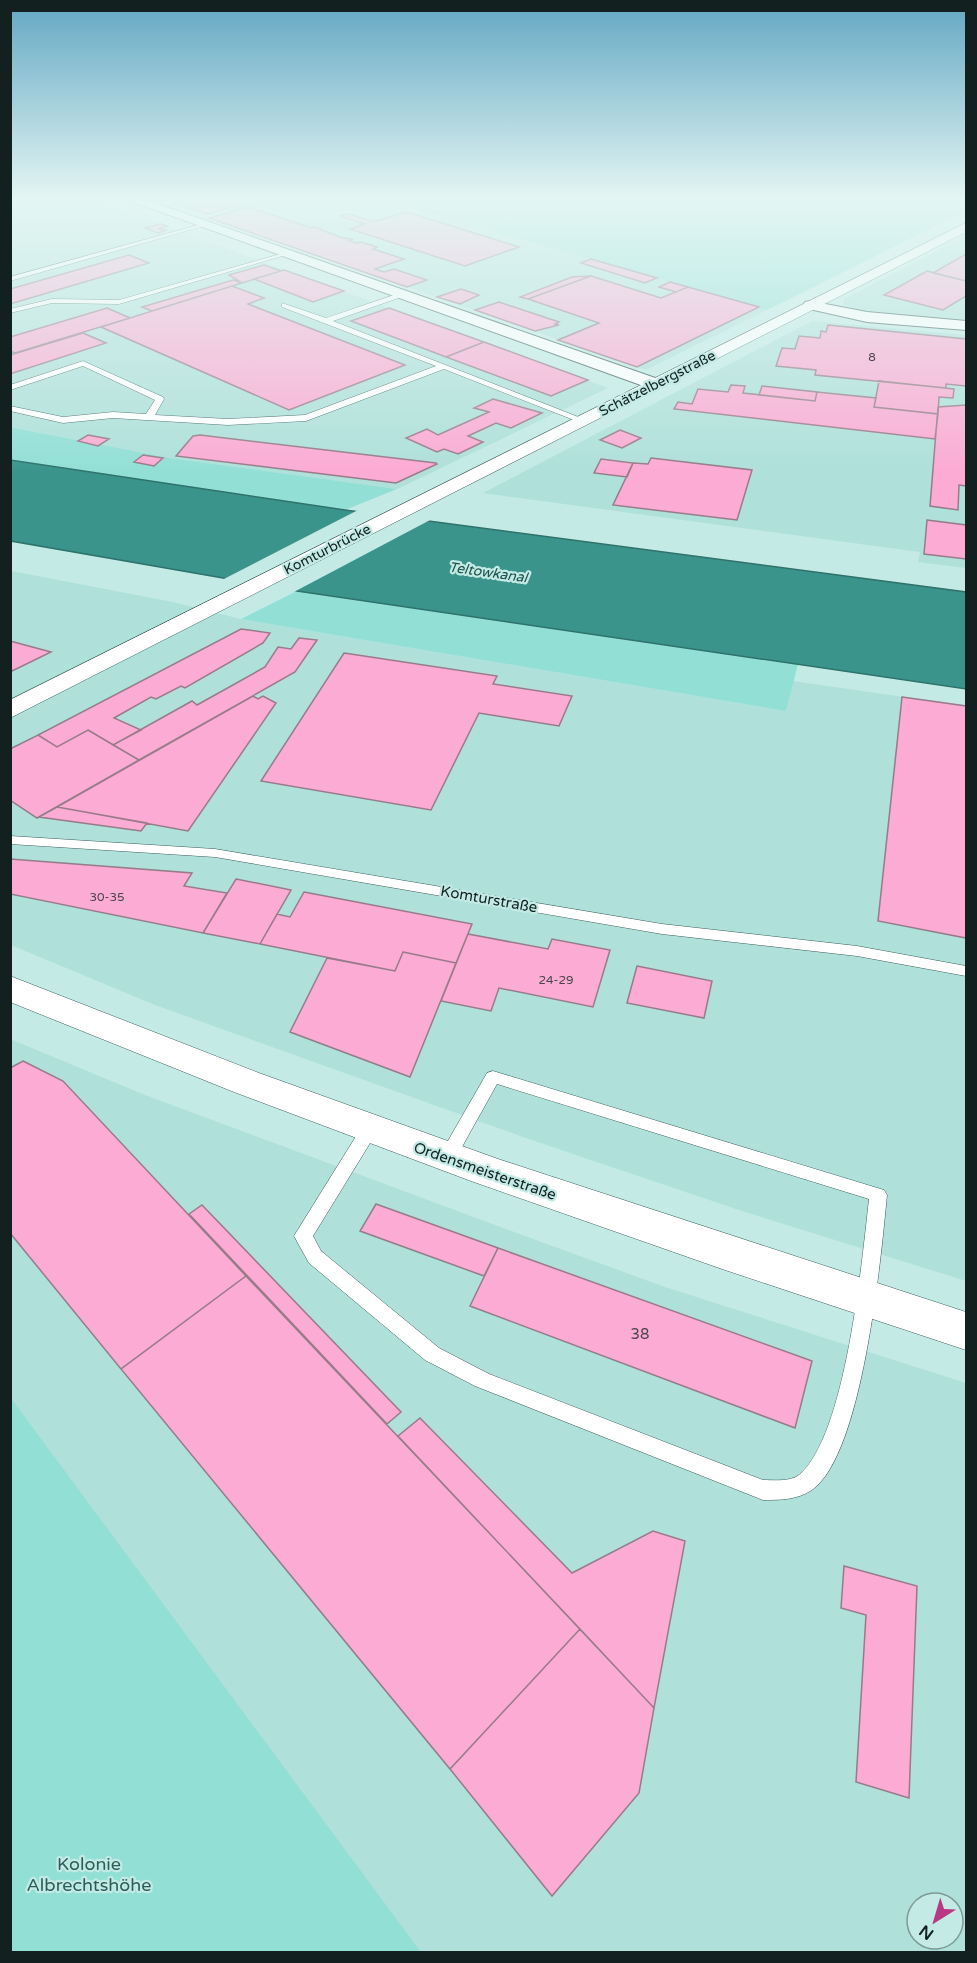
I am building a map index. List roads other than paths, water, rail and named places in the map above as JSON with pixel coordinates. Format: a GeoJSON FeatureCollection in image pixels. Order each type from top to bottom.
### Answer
{"type":"FeatureCollection","features":[{"type":"Feature","properties":{"kind":"street"},"geometry":{"type":"LineString","coordinates":[[388,290],[655,384]]}},
{"type":"Feature","properties":{"kind":"street","name":"Schätzelbergstraße"},"geometry":{"type":"LineString","coordinates":[[412,506],[842,290]]}},
{"type":"Feature","properties":{"kind":"street"},"geometry":{"type":"LineString","coordinates":[[810,306],[867,317],[966,326]]}},
{"type":"Feature","properties":{"kind":"street","name":"Komturbrücke"},"geometry":{"type":"LineString","coordinates":[[10,710],[412,506]]}},
{"type":"Feature","properties":{"kind":"street","name":"Ordensmeisterstraße"},"geometry":{"type":"LineString","coordinates":[[10,988],[369,1130],[447,1158],[657,1231],[966,1331]]}},
{"type":"Feature","properties":{"kind":"lane"},"geometry":{"type":"LineString","coordinates":[[10,311],[52,301],[119,302],[162,290]]}},
{"type":"Feature","properties":{"kind":"lane"},"geometry":{"type":"LineString","coordinates":[[326,321],[403,295]]}},
{"type":"Feature","properties":{"kind":"lane"},"geometry":{"type":"LineString","coordinates":[[285,305],[582,420]]}},
{"type":"Feature","properties":{"kind":"lane"},"geometry":{"type":"LineString","coordinates":[[10,388],[83,363],[160,399],[149,417]]}},
{"type":"Feature","properties":{"kind":"lane"},"geometry":{"type":"LineString","coordinates":[[10,408],[63,420],[113,415],[228,422],[306,418],[445,366]]}},
{"type":"Feature","properties":{"kind":"lane","name":"Komturstraße"},"geometry":{"type":"LineString","coordinates":[[10,840],[215,853],[662,929],[857,951],[966,971]]}},
{"type":"Feature","properties":{"kind":"lane"},"geometry":{"type":"LineString","coordinates":[[369,1130],[303,1236],[315,1257],[432,1354],[482,1380],[763,1490],[789,1490],[808,1481],[822,1464],[833,1443],[866,1299],[878,1195],[493,1077],[447,1158]]}},
{"type":"Feature","properties":{"kind":"water","name":"Teltowkanal"},"geometry":{"type":"Polygon","coordinates":[[[10,460],[345,510],[966,592],[966,689],[297,591],[11,541],[10,460]]]}},
{"type":"Feature","properties":{"kind":"park label","name":"Kolonie Albrechtshöhe"},"geometry":{"type":"Point","coordinates":[89,1874]}}]}
